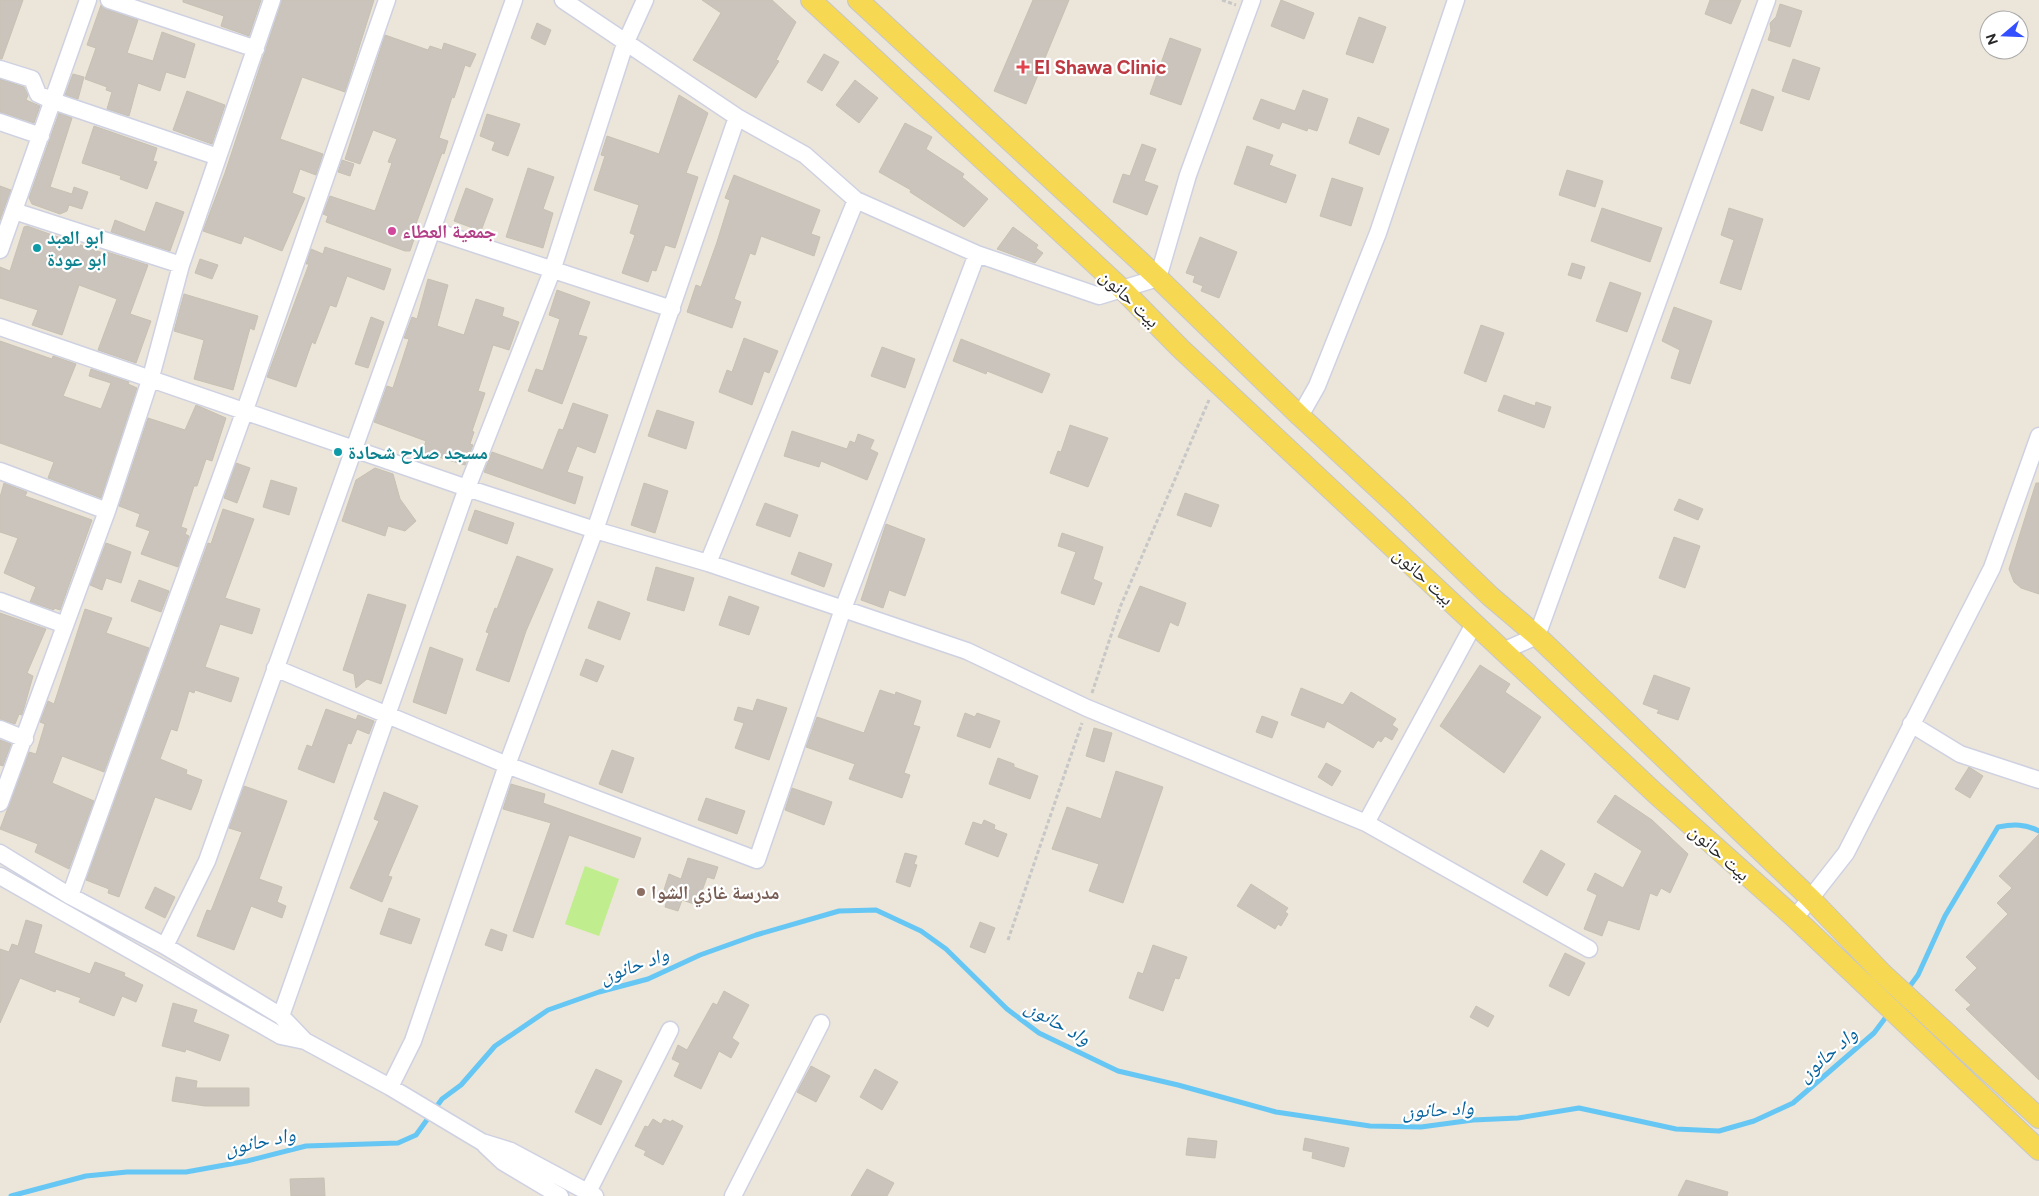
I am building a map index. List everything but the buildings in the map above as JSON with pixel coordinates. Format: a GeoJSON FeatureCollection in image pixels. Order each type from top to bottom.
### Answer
{"type":"FeatureCollection","features":[{"type":"Feature","properties":{"kind":"main road","name":"بيت حانون"},"geometry":{"type":"LineString","coordinates":[[811,0],[1122,289],[1474,624],[1721,854],[1795,918],[1876,980],[1929,1016],[2039,1118]]}},
{"type":"Feature","properties":{"kind":"main road","name":"بيت حانون"},"geometry":{"type":"LineString","coordinates":[[858,0],[1158,278],[1300,416],[1490,596],[1537,636],[1810,898],[1924,1040],[2039,1150]]}},
{"type":"Feature","properties":{"kind":"street"},"geometry":{"type":"LineString","coordinates":[[0,250],[8,219],[53,101],[88,0]]}},
{"type":"Feature","properties":{"kind":"street"},"geometry":{"type":"LineString","coordinates":[[109,0],[256,49]]}},
{"type":"Feature","properties":{"kind":"street"},"geometry":{"type":"LineString","coordinates":[[0,803],[107,511],[150,377],[181,265],[272,0]]}},
{"type":"Feature","properties":{"kind":"street"},"geometry":{"type":"LineString","coordinates":[[70,896],[245,410],[387,0]]}},
{"type":"Feature","properties":{"kind":"street"},"geometry":{"type":"LineString","coordinates":[[165,946],[207,861],[352,447],[514,0]]}},
{"type":"Feature","properties":{"kind":"street"},"geometry":{"type":"LineString","coordinates":[[563,0],[625,44],[737,117],[805,155],[856,200],[977,254],[1099,296],[1158,278],[1188,175],[1252,0]]}},
{"type":"Feature","properties":{"kind":"street"},"geometry":{"type":"LineString","coordinates":[[281,1016],[467,488],[552,271],[625,44],[645,0]]}},
{"type":"Feature","properties":{"kind":"street"},"geometry":{"type":"LineString","coordinates":[[1300,416],[1317,386],[1378,232],[1456,0]]}},
{"type":"Feature","properties":{"kind":"street"},"geometry":{"type":"LineString","coordinates":[[1504,651],[1537,636],[1767,0]]}},
{"type":"Feature","properties":{"kind":"street"},"geometry":{"type":"LineString","coordinates":[[0,69],[32,79],[38,94],[53,101],[218,157]]}},
{"type":"Feature","properties":{"kind":"street"},"geometry":{"type":"LineString","coordinates":[[396,1091],[506,765],[595,530],[737,117]]}},
{"type":"Feature","properties":{"kind":"street"},"geometry":{"type":"LineString","coordinates":[[0,122],[40,136]]}},
{"type":"Feature","properties":{"kind":"street"},"geometry":{"type":"LineString","coordinates":[[708,564],[856,200]]}},
{"type":"Feature","properties":{"kind":"street"},"geometry":{"type":"LineString","coordinates":[[8,219],[181,265]]}},
{"type":"Feature","properties":{"kind":"street"},"geometry":{"type":"LineString","coordinates":[[432,230],[672,309]]}},
{"type":"Feature","properties":{"kind":"street"},"geometry":{"type":"LineString","coordinates":[[275,668],[506,765],[757,860],[842,609],[977,254]]}},
{"type":"Feature","properties":{"kind":"street"},"geometry":{"type":"LineString","coordinates":[[0,327],[150,377],[467,488],[595,530],[708,564],[968,652],[1087,708],[1366,822],[1589,949]]}},
{"type":"Feature","properties":{"kind":"street"},"geometry":{"type":"LineString","coordinates":[[1795,918],[1846,853],[1992,568],[2039,436]]}},
{"type":"Feature","properties":{"kind":"street"},"geometry":{"type":"LineString","coordinates":[[0,471],[107,511]]}},
{"type":"Feature","properties":{"kind":"street"},"geometry":{"type":"LineString","coordinates":[[0,601],[65,625]]}},
{"type":"Feature","properties":{"kind":"street"},"geometry":{"type":"LineString","coordinates":[[1366,822],[1474,624]]}},
{"type":"Feature","properties":{"kind":"street"},"geometry":{"type":"LineString","coordinates":[[1911,724],[1960,754],[2039,780]]}},
{"type":"Feature","properties":{"kind":"street"},"geometry":{"type":"LineString","coordinates":[[0,729],[24,739]]}},
{"type":"Feature","properties":{"kind":"street"},"geometry":{"type":"LineString","coordinates":[[0,853],[70,896],[165,946],[281,1016],[305,1041]]}},
{"type":"Feature","properties":{"kind":"street"},"geometry":{"type":"LineString","coordinates":[[0,876],[281,1036],[305,1041],[396,1091],[482,1142],[503,1162],[560,1196]]}},
{"type":"Feature","properties":{"kind":"street"},"geometry":{"type":"LineString","coordinates":[[733,1196],[821,1023]]}},
{"type":"Feature","properties":{"kind":"street"},"geometry":{"type":"LineString","coordinates":[[482,1142],[512,1151],[592,1194],[670,1030]]}},
{"type":"Feature","properties":{"kind":"path"},"geometry":{"type":"LineString","coordinates":[[1008,940],[1121,605],[1217,381]]}},
{"type":"Feature","properties":{"kind":"green space"},"geometry":{"type":"Polygon","coordinates":[[[585,866],[619,879],[599,936],[565,924],[585,866]]]}},
{"type":"Feature","properties":{"kind":"waterway","name":"واد حانون"},"geometry":{"type":"LineString","coordinates":[[1907,990],[1918,975],[1945,916],[1998,827],[2019,825],[2039,831]]}},
{"type":"Feature","properties":{"kind":"waterway","name":"واد حانون"},"geometry":{"type":"LineString","coordinates":[[11,1196],[86,1176],[127,1172],[186,1172],[247,1161],[306,1146],[398,1143],[416,1135],[442,1099],[461,1085],[495,1046],[548,1010],[599,992],[648,979],[700,955],[756,935],[839,911],[876,910],[921,931],[946,949],[1007,1009],[1039,1033],[1118,1071],[1178,1085],[1276,1112],[1370,1126],[1421,1127],[1473,1120],[1518,1118],[1579,1108],[1676,1129],[1719,1131],[1754,1121],[1793,1103],[1874,1033],[1889,1013]]}},
{"type":"Feature","properties":{"kind":"place","name":"El Shawa Clinic"},"geometry":{"type":"Point","coordinates":[1023,67]}},
{"type":"Feature","properties":{"kind":"place","name":"جمعية العطاء"},"geometry":{"type":"Point","coordinates":[392,231]}},
{"type":"Feature","properties":{"kind":"place","name":"ابو العبد ابو عودة"},"geometry":{"type":"Point","coordinates":[37,248]}},
{"type":"Feature","properties":{"kind":"place","name":"مسجد صلاح شحادة"},"geometry":{"type":"Point","coordinates":[338,452]}},
{"type":"Feature","properties":{"kind":"place","name":"مدرسة غازي الشوا"},"geometry":{"type":"Point","coordinates":[641,892]}}]}
